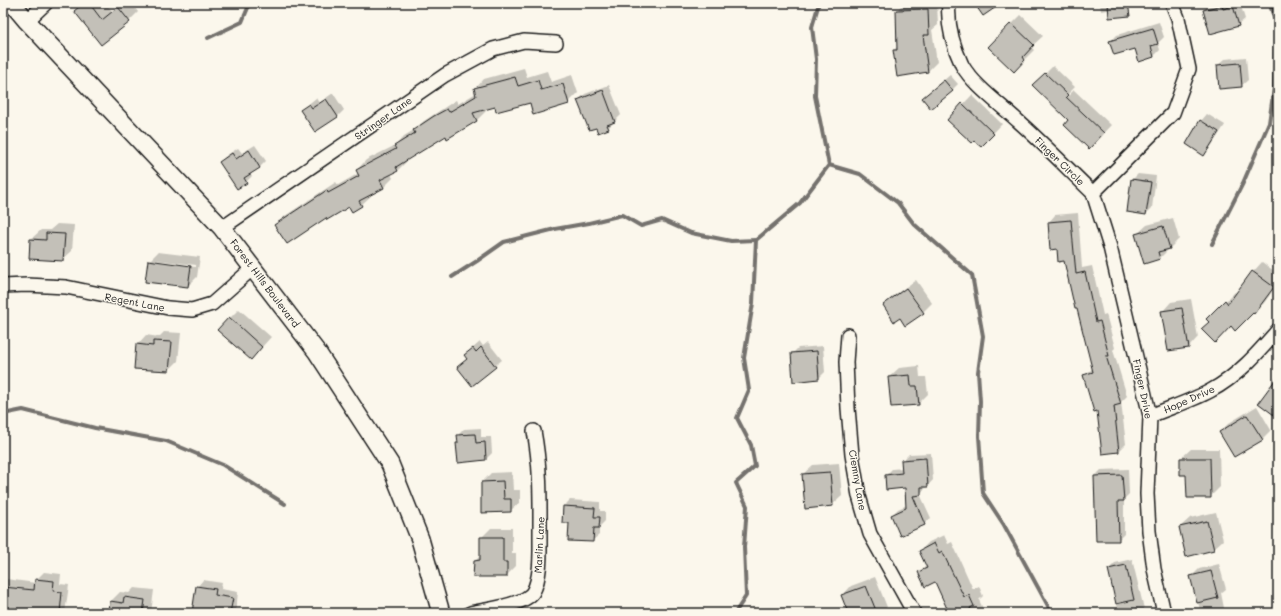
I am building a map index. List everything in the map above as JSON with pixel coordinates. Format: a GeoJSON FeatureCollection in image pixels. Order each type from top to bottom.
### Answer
{"type":"FeatureCollection","features":[{"type":"Feature","properties":{"kind":"main road","name":"Forest Hills Boulevard"},"geometry":{"type":"LineString","coordinates":[[12,3],[26,21],[222,228],[254,267],[317,352],[390,464],[420,539],[440,613]]}},
{"type":"Feature","properties":{"kind":"street"},"geometry":{"type":"LineString","coordinates":[[26,21],[46,3]]}},
{"type":"Feature","properties":{"kind":"street","name":"Finger Circle"},"geometry":{"type":"LineString","coordinates":[[949,3],[948,12],[951,35],[963,66],[973,80],[1028,130],[1093,193],[1173,113],[1189,68],[1178,18],[1172,3]]}},
{"type":"Feature","properties":{"kind":"street","name":"Stringer Lane"},"geometry":{"type":"LineString","coordinates":[[222,228],[445,75],[493,49],[524,41],[556,43]]}},
{"type":"Feature","properties":{"kind":"street","name":"Finger Drive"},"geometry":{"type":"LineString","coordinates":[[1093,193],[1110,247],[1150,416],[1147,494],[1149,531],[1154,569],[1164,613]]}},
{"type":"Feature","properties":{"kind":"street","name":"Regent Lane"},"geometry":{"type":"LineString","coordinates":[[3,286],[27,285],[66,288],[168,308],[192,310],[212,304],[254,267]]}},
{"type":"Feature","properties":{"kind":"street","name":"Hope Drive"},"geometry":{"type":"LineString","coordinates":[[1150,416],[1210,391],[1235,374],[1257,354],[1278,330]]}},
{"type":"Feature","properties":{"kind":"street","name":"Ciemny Lane"},"geometry":{"type":"LineString","coordinates":[[848,335],[846,362],[848,408],[852,455],[859,496],[870,534],[914,613]]}},
{"type":"Feature","properties":{"kind":"street","name":"Marlin Lane"},"geometry":{"type":"LineString","coordinates":[[470,613],[506,606],[521,601],[532,592],[539,574],[541,482],[534,431]]}},
{"type":"Feature","properties":{"kind":"building"},"geometry":{"type":"Polygon","coordinates":[[[84,3],[89,3],[102,20],[118,7],[130,22],[101,45],[74,11],[84,3]]]}},
{"type":"Feature","properties":{"kind":"building"},"geometry":{"type":"Polygon","coordinates":[[[974,3],[1002,3],[983,16],[974,3]]]}},
{"type":"Feature","properties":{"kind":"building"},"geometry":{"type":"Polygon","coordinates":[[[1108,3],[1128,3],[1130,16],[1109,18],[1108,3]]]}},
{"type":"Feature","properties":{"kind":"building"},"geometry":{"type":"Polygon","coordinates":[[[1222,5],[1223,9],[1233,6],[1239,26],[1210,34],[1203,10],[1222,5]]]}},
{"type":"Feature","properties":{"kind":"building"},"geometry":{"type":"Polygon","coordinates":[[[928,9],[929,35],[923,35],[928,72],[897,77],[893,50],[897,50],[896,10],[928,9]]]}},
{"type":"Feature","properties":{"kind":"building"},"geometry":{"type":"Polygon","coordinates":[[[1011,23],[1034,45],[1023,57],[1025,60],[1014,72],[988,47],[1011,23]]]}},
{"type":"Feature","properties":{"kind":"building"},"geometry":{"type":"Polygon","coordinates":[[[1153,28],[1158,44],[1151,46],[1154,57],[1139,62],[1135,49],[1114,55],[1109,41],[1153,28]]]}},
{"type":"Feature","properties":{"kind":"building"},"geometry":{"type":"Polygon","coordinates":[[[1240,63],[1242,87],[1219,89],[1217,65],[1240,63]]]}},
{"type":"Feature","properties":{"kind":"building"},"geometry":{"type":"Polygon","coordinates":[[[1045,73],[1068,95],[1066,97],[1104,133],[1089,149],[1064,125],[1068,120],[1032,85],[1045,73]]]}},
{"type":"Feature","properties":{"kind":"building"},"geometry":{"type":"Polygon","coordinates":[[[515,77],[518,86],[538,80],[541,90],[563,84],[569,104],[533,115],[530,103],[496,112],[495,107],[473,113],[477,121],[447,139],[446,136],[396,167],[398,171],[380,180],[384,188],[359,201],[362,206],[352,212],[349,207],[327,220],[326,218],[287,244],[274,225],[327,190],[328,193],[359,176],[356,170],[396,149],[394,146],[415,133],[413,130],[434,116],[447,109],[449,112],[476,96],[474,88],[515,77]]]}},
{"type":"Feature","properties":{"kind":"building"},"geometry":{"type":"Polygon","coordinates":[[[944,80],[953,91],[931,109],[922,98],[944,80]]]}},
{"type":"Feature","properties":{"kind":"building"},"geometry":{"type":"Polygon","coordinates":[[[603,90],[615,122],[607,125],[609,129],[598,133],[596,128],[589,130],[577,100],[603,90]]]}},
{"type":"Feature","properties":{"kind":"building"},"geometry":{"type":"Polygon","coordinates":[[[326,99],[338,117],[315,132],[300,110],[309,104],[312,108],[326,99]]]}},
{"type":"Feature","properties":{"kind":"building"},"geometry":{"type":"Polygon","coordinates":[[[962,103],[994,134],[981,147],[974,141],[972,143],[947,120],[962,103]]]}},
{"type":"Feature","properties":{"kind":"building"},"geometry":{"type":"Polygon","coordinates":[[[1200,120],[1219,132],[1204,156],[1186,144],[1200,120]]]}},
{"type":"Feature","properties":{"kind":"building"},"geometry":{"type":"Polygon","coordinates":[[[249,150],[260,168],[244,178],[247,183],[237,189],[219,162],[232,153],[236,159],[249,150]]]}},
{"type":"Feature","properties":{"kind":"building"},"geometry":{"type":"Polygon","coordinates":[[[1131,179],[1151,182],[1146,215],[1127,212],[1131,179]]]}},
{"type":"Feature","properties":{"kind":"building"},"geometry":{"type":"Polygon","coordinates":[[[1071,220],[1076,274],[1085,272],[1096,322],[1100,321],[1109,356],[1106,356],[1121,404],[1114,406],[1119,452],[1102,454],[1097,411],[1094,412],[1083,375],[1093,372],[1077,309],[1075,309],[1064,261],[1058,262],[1057,249],[1050,250],[1048,222],[1071,220]]]}},
{"type":"Feature","properties":{"kind":"building"},"geometry":{"type":"Polygon","coordinates":[[[1163,226],[1170,249],[1158,252],[1160,259],[1144,264],[1135,234],[1163,226]]]}},
{"type":"Feature","properties":{"kind":"building"},"geometry":{"type":"Polygon","coordinates":[[[46,233],[65,234],[63,261],[29,259],[30,239],[46,240],[46,233]]]}},
{"type":"Feature","properties":{"kind":"building"},"geometry":{"type":"Polygon","coordinates":[[[148,260],[191,266],[188,287],[145,282],[148,260]]]}},
{"type":"Feature","properties":{"kind":"building"},"geometry":{"type":"Polygon","coordinates":[[[1252,271],[1274,287],[1254,314],[1253,313],[1235,331],[1231,326],[1215,343],[1201,329],[1209,322],[1206,319],[1225,300],[1228,304],[1252,271]]]}},
{"type":"Feature","properties":{"kind":"building"},"geometry":{"type":"Polygon","coordinates":[[[906,288],[924,313],[905,326],[900,318],[894,322],[883,305],[906,288]]]}},
{"type":"Feature","properties":{"kind":"building"},"geometry":{"type":"Polygon","coordinates":[[[1182,308],[1189,348],[1168,351],[1161,311],[1182,308]]]}},
{"type":"Feature","properties":{"kind":"building"},"geometry":{"type":"Polygon","coordinates":[[[229,317],[262,347],[251,360],[217,330],[229,317]]]}},
{"type":"Feature","properties":{"kind":"building"},"geometry":{"type":"Polygon","coordinates":[[[153,341],[172,342],[169,371],[134,369],[136,344],[153,346],[153,341]]]}},
{"type":"Feature","properties":{"kind":"building"},"geometry":{"type":"Polygon","coordinates":[[[481,347],[496,367],[472,386],[457,367],[467,359],[464,355],[473,348],[476,352],[481,347]]]}},
{"type":"Feature","properties":{"kind":"building"},"geometry":{"type":"Polygon","coordinates":[[[817,351],[819,379],[793,382],[791,353],[817,351]]]}},
{"type":"Feature","properties":{"kind":"building"},"geometry":{"type":"Polygon","coordinates":[[[910,375],[911,386],[917,386],[919,405],[891,407],[888,377],[910,375]]]}},
{"type":"Feature","properties":{"kind":"building"},"geometry":{"type":"Polygon","coordinates":[[[1278,376],[1278,418],[1258,403],[1278,376]]]}},
{"type":"Feature","properties":{"kind":"building"},"geometry":{"type":"Polygon","coordinates":[[[1247,415],[1263,440],[1234,457],[1219,432],[1247,415]]]}},
{"type":"Feature","properties":{"kind":"building"},"geometry":{"type":"Polygon","coordinates":[[[475,434],[476,443],[485,442],[486,460],[458,463],[456,443],[458,443],[457,435],[475,434]]]}},
{"type":"Feature","properties":{"kind":"building"},"geometry":{"type":"Polygon","coordinates":[[[926,458],[928,487],[921,487],[921,495],[913,496],[925,525],[900,536],[891,515],[906,508],[905,488],[886,490],[885,475],[902,473],[901,460],[926,458]]]}},
{"type":"Feature","properties":{"kind":"building"},"geometry":{"type":"Polygon","coordinates":[[[1180,458],[1210,458],[1211,498],[1187,498],[1186,475],[1180,475],[1180,458]]]}},
{"type":"Feature","properties":{"kind":"building"},"geometry":{"type":"Polygon","coordinates":[[[830,472],[833,506],[805,509],[802,474],[830,472]]]}},
{"type":"Feature","properties":{"kind":"building"},"geometry":{"type":"Polygon","coordinates":[[[1122,475],[1124,501],[1118,501],[1119,541],[1096,541],[1094,476],[1122,475]]]}},
{"type":"Feature","properties":{"kind":"building"},"geometry":{"type":"Polygon","coordinates":[[[503,481],[504,499],[511,499],[511,512],[481,513],[481,482],[503,481]]]}},
{"type":"Feature","properties":{"kind":"building"},"geometry":{"type":"Polygon","coordinates":[[[563,506],[595,508],[594,517],[600,517],[599,528],[594,528],[593,542],[568,541],[569,523],[562,523],[563,506]]]}},
{"type":"Feature","properties":{"kind":"building"},"geometry":{"type":"Polygon","coordinates":[[[1207,521],[1214,550],[1186,557],[1179,527],[1207,521]]]}},
{"type":"Feature","properties":{"kind":"building"},"geometry":{"type":"Polygon","coordinates":[[[480,537],[503,537],[503,562],[507,562],[507,577],[473,577],[474,561],[480,560],[480,537]]]}},
{"type":"Feature","properties":{"kind":"building"},"geometry":{"type":"Polygon","coordinates":[[[934,543],[939,553],[942,551],[964,597],[969,595],[974,606],[970,608],[972,613],[949,613],[935,582],[925,587],[918,572],[927,568],[919,551],[934,543]]]}},
{"type":"Feature","properties":{"kind":"building"},"geometry":{"type":"Polygon","coordinates":[[[1126,565],[1134,600],[1116,604],[1108,569],[1126,565]]]}},
{"type":"Feature","properties":{"kind":"building"},"geometry":{"type":"Polygon","coordinates":[[[1211,571],[1218,598],[1197,603],[1190,576],[1211,571]]]}},
{"type":"Feature","properties":{"kind":"building"},"geometry":{"type":"Polygon","coordinates":[[[35,579],[54,581],[53,591],[62,592],[60,613],[16,610],[15,613],[3,613],[3,587],[34,590],[35,579]]]}},
{"type":"Feature","properties":{"kind":"building"},"geometry":{"type":"Polygon","coordinates":[[[196,586],[216,589],[215,595],[233,598],[230,613],[192,613],[196,586]]]}},
{"type":"Feature","properties":{"kind":"building"},"geometry":{"type":"Polygon","coordinates":[[[866,586],[877,613],[848,613],[841,595],[866,586]]]}},
{"type":"Feature","properties":{"kind":"building"},"geometry":{"type":"Polygon","coordinates":[[[124,597],[145,600],[143,613],[109,613],[110,601],[123,603],[124,597]]]}},
{"type":"Feature","properties":{"kind":"waterway"},"geometry":{"type":"LineString","coordinates":[[208,38],[242,22],[250,3]]}},
{"type":"Feature","properties":{"kind":"waterway"},"geometry":{"type":"LineString","coordinates":[[735,613],[746,596],[744,547],[747,506],[736,483],[755,466],[751,445],[737,418],[749,390],[744,358],[753,303],[756,240],[800,203],[829,165],[815,96],[816,59],[812,27],[819,3]]}},
{"type":"Feature","properties":{"kind":"waterway"},"geometry":{"type":"LineString","coordinates":[[1275,3],[1271,8],[1278,31]]}},
{"type":"Feature","properties":{"kind":"waterway"},"geometry":{"type":"LineString","coordinates":[[1212,244],[1243,183],[1269,123],[1274,88],[1275,48],[1278,35]]}},
{"type":"Feature","properties":{"kind":"waterway"},"geometry":{"type":"LineString","coordinates":[[829,165],[860,174],[898,203],[914,224],[972,275],[983,336],[978,372],[980,401],[979,436],[983,493],[1004,525],[1051,613]]}},
{"type":"Feature","properties":{"kind":"waterway"},"geometry":{"type":"LineString","coordinates":[[452,277],[504,242],[555,229],[622,215],[641,226],[662,220],[691,233],[731,241],[756,240]]}},
{"type":"Feature","properties":{"kind":"waterway"},"geometry":{"type":"LineString","coordinates":[[3,414],[23,410],[95,428],[166,441],[223,465],[285,504]]}}]}
